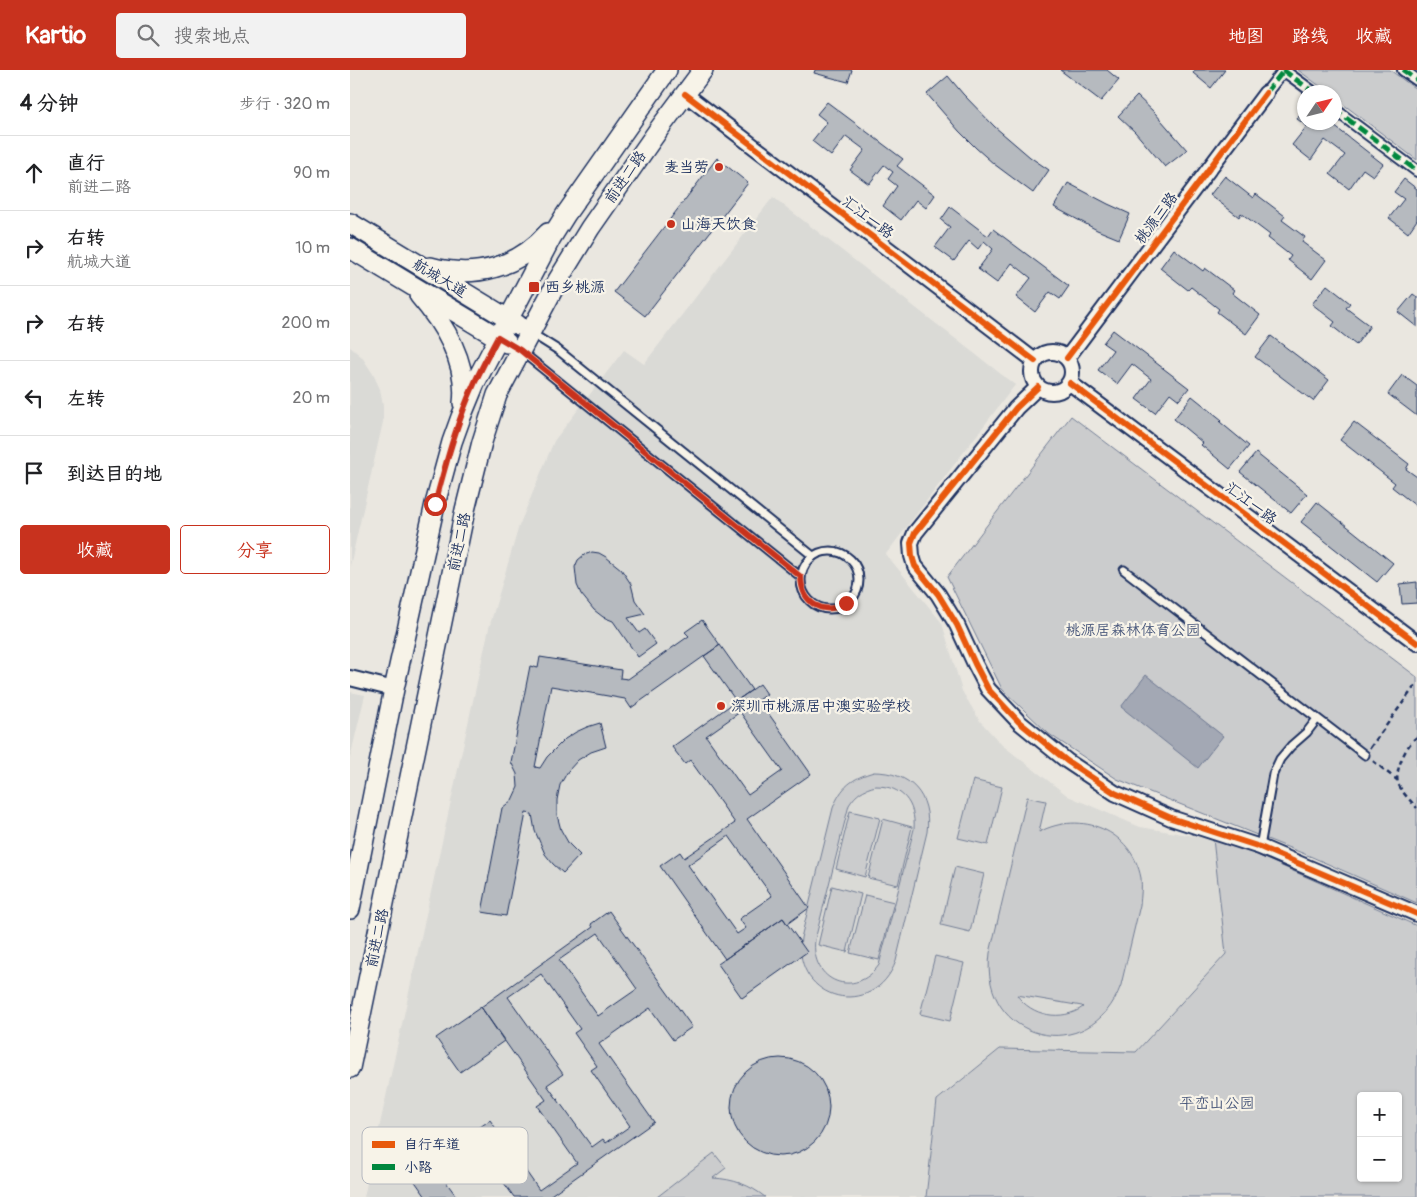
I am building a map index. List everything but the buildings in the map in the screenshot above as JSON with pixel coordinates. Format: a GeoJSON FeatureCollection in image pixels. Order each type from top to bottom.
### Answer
{"type":"FeatureCollection","features":[{"type":"Feature","properties":{"kind":"main road","name":"前进二路"},"geometry":{"type":"LineString","coordinates":[[350,1068],[473,474],[497,395],[579,244],[659,128],[703,70]]}},
{"type":"Feature","properties":{"kind":"main road","name":"前进二路"},"geometry":{"type":"LineString","coordinates":[[350,909],[394,689],[435,504],[444,468],[461,417],[475,383],[498,337],[551,238],[661,72]]}},
{"type":"Feature","properties":{"kind":"main road"},"geometry":{"type":"LineString","coordinates":[[414,262],[443,270],[465,272],[486,270],[507,264],[525,254],[544,238],[566,214]]}},
{"type":"Feature","properties":{"kind":"main road","name":"航城大道"},"geometry":{"type":"LineString","coordinates":[[350,223],[530,332]]}},
{"type":"Feature","properties":{"kind":"main road","name":"航城大道"},"geometry":{"type":"LineString","coordinates":[[350,248],[520,350]]}},
{"type":"Feature","properties":{"kind":"main road"},"geometry":{"type":"LineString","coordinates":[[404,280],[432,310],[454,349],[461,370],[464,391],[461,417]]}},
{"type":"Feature","properties":{"kind":"street"},"geometry":{"type":"LineString","coordinates":[[1266,93],[1284,70],[1304,85]]}},
{"type":"Feature","properties":{"kind":"street"},"geometry":{"type":"LineString","coordinates":[[1403,70],[1417,80]]}},
{"type":"Feature","properties":{"kind":"street","name":"桃源三路"},"geometry":{"type":"LineString","coordinates":[[1067,358],[1266,93]]}},
{"type":"Feature","properties":{"kind":"street","name":"汇江一路"},"geometry":{"type":"LineString","coordinates":[[685,94],[1035,361]]}},
{"type":"Feature","properties":{"kind":"street"},"geometry":{"type":"LineString","coordinates":[[1342,114],[1417,171]]}},
{"type":"Feature","properties":{"kind":"street"},"geometry":{"type":"LineString","coordinates":[[1050,352],[1057,352],[1067,358],[1073,370],[1070,383],[1066,388],[1049,392],[1038,387],[1032,372],[1035,361],[1045,353],[1050,352]]}},
{"type":"Feature","properties":{"kind":"street","name":"汇江一路"},"geometry":{"type":"LineString","coordinates":[[1070,383],[1417,643]]}},
{"type":"Feature","properties":{"kind":"street"},"geometry":{"type":"LineString","coordinates":[[1038,387],[1016,408],[915,533],[911,543],[915,566],[938,594],[957,625],[988,689],[1019,722],[1060,756],[1115,793],[1171,818],[1260,847],[1417,914]]}},
{"type":"Feature","properties":{"kind":"street"},"geometry":{"type":"LineString","coordinates":[[350,678],[394,689]]}},
{"type":"Feature","properties":{"kind":"lane"},"geometry":{"type":"LineString","coordinates":[[530,332],[558,350],[813,556]]}},
{"type":"Feature","properties":{"kind":"lane"},"geometry":{"type":"LineString","coordinates":[[520,350],[801,577]]}},
{"type":"Feature","properties":{"kind":"lane"},"geometry":{"type":"LineString","coordinates":[[828,551],[844,555],[850,560],[858,574],[858,583],[852,598],[839,607],[831,609],[823,608],[809,600],[804,593],[801,577],[807,562],[813,556],[828,551]]}},
{"type":"Feature","properties":{"kind":"lane"},"geometry":{"type":"LineString","coordinates":[[1124,570],[1365,755]]}},
{"type":"Feature","properties":{"kind":"lane"},"geometry":{"type":"LineString","coordinates":[[1260,847],[1273,774],[1280,759],[1291,746],[1308,732],[1318,719]]}},
{"type":"Feature","properties":{"kind":"path"},"geometry":{"type":"LineString","coordinates":[[1417,682],[1365,755],[1397,780],[1404,793],[1417,808]]}},
{"type":"Feature","properties":{"kind":"path"},"geometry":{"type":"LineString","coordinates":[[1397,780],[1402,756],[1417,737]]}},
{"type":"Feature","properties":{"kind":"shaded area","name":"深圳市桃源居中澳实验学校"},"geometry":{"type":"Polygon","coordinates":[[[773,197],[1015,385],[886,554],[942,623],[962,691],[980,721],[1002,745],[1068,796],[1140,827],[1213,839],[1226,954],[1136,1052],[1000,1049],[937,1099],[926,1197],[364,1197],[367,1184],[528,1184],[528,1127],[379,1127],[489,628],[519,526],[554,441],[624,350],[644,364],[773,197]]]}},
{"type":"Feature","properties":{"kind":"shaded area"},"geometry":{"type":"Polygon","coordinates":[[[350,347],[362,357],[380,389],[383,422],[350,566],[350,347]]]}},
{"type":"Feature","properties":{"kind":"shaded area"},"geometry":{"type":"Polygon","coordinates":[[[1146,675],[1223,736],[1198,768],[1121,707],[1146,675]]]}},
{"type":"Feature","properties":{"kind":"shaded area"},"geometry":{"type":"Polygon","coordinates":[[[350,692],[365,695],[350,758],[350,692]]]}},
{"type":"Feature","properties":{"kind":"green space"},"geometry":{"type":"Polygon","coordinates":[[[1298,70],[1390,70],[1417,90],[1417,160],[1342,103],[1342,85],[1318,85],[1298,70]]]}},
{"type":"Feature","properties":{"kind":"green space","name":"桃源居森林体育公园"},"geometry":{"type":"Polygon","coordinates":[[[1071,416],[1417,677],[1417,903],[1312,857],[1117,779],[1049,734],[1002,689],[947,577],[1071,416]]]}},
{"type":"Feature","properties":{"kind":"green space"},"geometry":{"type":"Polygon","coordinates":[[[874,772],[898,776],[916,788],[926,807],[928,819],[927,832],[896,961],[885,980],[871,992],[854,997],[837,996],[822,989],[809,977],[802,960],[801,938],[836,801],[853,780],[874,772]],[[876,786],[864,790],[849,805],[815,940],[815,955],[820,966],[827,975],[836,981],[847,983],[858,981],[869,975],[879,965],[914,829],[913,811],[906,798],[893,789],[876,786]]]}},
{"type":"Feature","properties":{"kind":"green space"},"geometry":{"type":"Polygon","coordinates":[[[973,780],[1002,787],[988,845],[958,838],[973,780]]]}},
{"type":"Feature","properties":{"kind":"green space"},"geometry":{"type":"Polygon","coordinates":[[[1027,797],[1046,801],[1039,832],[1071,823],[1087,824],[1102,829],[1116,837],[1127,847],[1136,861],[1141,878],[1140,905],[1121,985],[1106,1011],[1086,1028],[1063,1035],[1040,1034],[1018,1024],[1001,1007],[991,983],[990,953],[1027,797]],[[1017,995],[1030,1008],[1047,1014],[1057,1015],[1075,1012],[1082,1006],[1017,995]]]}},
{"type":"Feature","properties":{"kind":"green space"},"geometry":{"type":"Polygon","coordinates":[[[850,811],[880,818],[865,877],[836,869],[850,811]]]}},
{"type":"Feature","properties":{"kind":"green space"},"geometry":{"type":"Polygon","coordinates":[[[883,819],[912,827],[898,885],[868,878],[883,819]]]}},
{"type":"Feature","properties":{"kind":"green space","name":"平峦山公园"},"geometry":{"type":"Polygon","coordinates":[[[1213,839],[1239,847],[1417,926],[1417,1197],[926,1197],[937,1100],[1000,1049],[1136,1052],[1226,954],[1213,839]]]}},
{"type":"Feature","properties":{"kind":"green space"},"geometry":{"type":"Polygon","coordinates":[[[955,867],[984,874],[970,932],[941,925],[955,867]]]}},
{"type":"Feature","properties":{"kind":"green space"},"geometry":{"type":"Polygon","coordinates":[[[832,886],[861,894],[847,952],[818,945],[832,886]]]}},
{"type":"Feature","properties":{"kind":"green space"},"geometry":{"type":"Polygon","coordinates":[[[865,895],[894,902],[879,960],[850,953],[865,895]]]}},
{"type":"Feature","properties":{"kind":"green space"},"geometry":{"type":"Polygon","coordinates":[[[935,956],[964,963],[950,1021],[920,1014],[935,956]]]}},
{"type":"Feature","properties":{"kind":"green space"},"geometry":{"type":"Polygon","coordinates":[[[714,1153],[726,1168],[713,1178],[741,1183],[765,1197],[657,1197],[714,1153]]]}},
{"type":"Feature","properties":{"kind":"marked path"},"geometry":{"type":"LineString","coordinates":[[1283,70],[1303,85]]}},
{"type":"Feature","properties":{"kind":"marked path"},"geometry":{"type":"LineString","coordinates":[[1266,93],[1284,70]]}},
{"type":"Feature","properties":{"kind":"marked path"},"geometry":{"type":"LineString","coordinates":[[1403,70],[1417,80]]}},
{"type":"Feature","properties":{"kind":"marked path"},"geometry":{"type":"LineString","coordinates":[[1342,115],[1417,171]]}},
{"type":"Feature","properties":{"kind":"cycle path"},"geometry":{"type":"LineString","coordinates":[[1067,358],[1266,93]]}},
{"type":"Feature","properties":{"kind":"cycle path"},"geometry":{"type":"LineString","coordinates":[[685,94],[1035,361]]}},
{"type":"Feature","properties":{"kind":"cycle path"},"geometry":{"type":"LineString","coordinates":[[1070,383],[1417,643]]}},
{"type":"Feature","properties":{"kind":"cycle path"},"geometry":{"type":"LineString","coordinates":[[1038,387],[1016,408],[915,533],[911,543],[915,566],[938,594],[957,625],[988,689],[1019,722],[1067,761],[1115,793],[1171,818],[1260,847],[1417,914]]}},
{"type":"Feature","properties":{"kind":"place","name":"麦当劳"},"geometry":{"type":"Point","coordinates":[719,167]}},
{"type":"Feature","properties":{"kind":"place","name":"山海天饮食"},"geometry":{"type":"Point","coordinates":[671,224]}},
{"type":"Feature","properties":{"kind":"place","name":"西乡桃源"},"geometry":{"type":"Point","coordinates":[534,287]}},
{"type":"Feature","properties":{"kind":"place","name":"深圳市桃源居中澳实验学校"},"geometry":{"type":"Point","coordinates":[721,706]}},
{"type":"Feature","properties":{"kind":"route"},"geometry":{"type":"LineString","coordinates":[[435,504],[444,468],[461,417],[475,383],[498,337],[520,350],[801,577],[804,593],[809,600],[823,608],[831,609],[846,603]]}}]}
